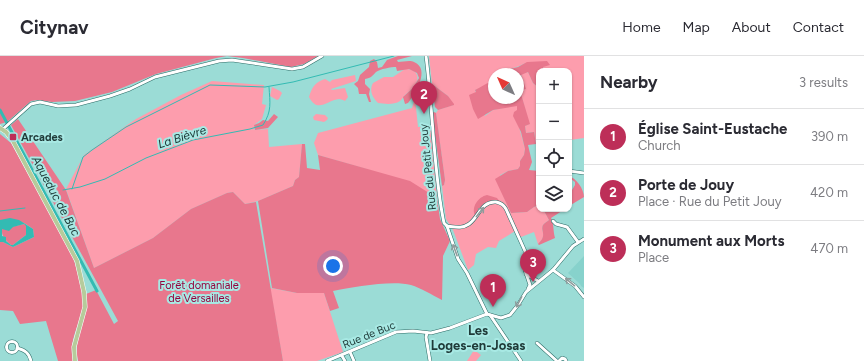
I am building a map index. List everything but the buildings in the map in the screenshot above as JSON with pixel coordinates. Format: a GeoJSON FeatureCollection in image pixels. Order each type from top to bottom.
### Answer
{"type":"FeatureCollection","features":[{"type":"Feature","properties":{"kind":"main road"},"geometry":{"type":"LineString","coordinates":[[1,129],[13,141],[77,261],[84,292],[85,307],[74,347],[75,361]]}},
{"type":"Feature","properties":{"kind":"street"},"geometry":{"type":"LineString","coordinates":[[1,129],[31,104],[40,102],[58,106],[76,105],[130,89],[155,77],[219,61],[232,60],[292,69],[303,67],[322,56]]}},
{"type":"Feature","properties":{"kind":"street","name":"Rue du Petit Jouy"},"geometry":{"type":"LineString","coordinates":[[426,56],[430,81],[431,112],[441,210],[444,223],[448,226],[458,259],[467,273],[488,315],[521,361]]}},
{"type":"Feature","properties":{"kind":"street"},"geometry":{"type":"LineString","coordinates":[[572,171],[584,173]]}},
{"type":"Feature","properties":{"kind":"street"},"geometry":{"type":"LineString","coordinates":[[448,226],[464,226],[472,222],[486,204],[493,202],[502,204],[506,209],[525,251],[526,274],[530,285],[528,289]]}},
{"type":"Feature","properties":{"kind":"street"},"geometry":{"type":"LineString","coordinates":[[553,221],[555,224],[567,227],[577,241]]}},
{"type":"Feature","properties":{"kind":"street"},"geometry":{"type":"LineString","coordinates":[[488,315],[501,318],[510,315],[528,289],[553,270],[577,241],[584,239]]}},
{"type":"Feature","properties":{"kind":"street"},"geometry":{"type":"LineString","coordinates":[[553,270],[575,286],[584,297]]}},
{"type":"Feature","properties":{"kind":"street"},"geometry":{"type":"LineString","coordinates":[[526,274],[538,282]]}},
{"type":"Feature","properties":{"kind":"street","name":"Rue de Buc"},"geometry":{"type":"LineString","coordinates":[[327,361],[342,356],[396,332],[413,331],[427,333],[450,328],[488,315]]}},
{"type":"Feature","properties":{"kind":"street"},"geometry":{"type":"LineString","coordinates":[[427,333],[426,337],[430,361]]}},
{"type":"Feature","properties":{"kind":"street"},"geometry":{"type":"LineString","coordinates":[[537,343],[558,361],[562,358],[566,361]]}},
{"type":"Feature","properties":{"kind":"street"},"geometry":{"type":"LineString","coordinates":[[17,348],[24,349],[29,354],[31,361]]}},
{"type":"Feature","properties":{"kind":"street"},"geometry":{"type":"LineString","coordinates":[[350,352],[354,361]]}},
{"type":"Feature","properties":{"kind":"street"},"geometry":{"type":"LineString","coordinates":[[342,356],[344,361]]}},
{"type":"Feature","properties":{"kind":"shaded area"},"geometry":{"type":"Polygon","coordinates":[[[429,56],[584,56],[584,138],[572,140],[572,68],[543,68],[537,64],[526,63],[513,68],[488,68],[488,84],[475,90],[485,116],[493,110],[517,105],[519,127],[525,149],[524,155],[520,161],[520,166],[518,169],[508,171],[500,175],[504,197],[511,213],[527,212],[536,206],[536,212],[545,212],[549,220],[542,227],[543,238],[538,244],[534,232],[521,237],[515,231],[499,241],[496,248],[488,247],[476,254],[474,265],[468,270],[453,230],[446,219],[442,186],[444,185],[445,180],[436,113],[438,110],[453,105],[448,96],[432,84],[429,56]]]}},
{"type":"Feature","properties":{"kind":"shaded area"},"geometry":{"type":"Polygon","coordinates":[[[405,69],[412,70],[417,76],[417,82],[413,88],[398,102],[389,104],[378,103],[372,93],[371,88],[373,83],[384,77],[393,77],[405,69]]]}},
{"type":"Feature","properties":{"kind":"shaded area"},"geometry":{"type":"Polygon","coordinates":[[[528,72],[533,83],[536,86],[536,144],[534,132],[526,133],[525,126],[529,124],[524,104],[524,73],[528,72]]]}},
{"type":"Feature","properties":{"kind":"shaded area"},"geometry":{"type":"Polygon","coordinates":[[[355,75],[356,81],[331,89],[345,88],[348,97],[345,101],[339,99],[323,105],[316,105],[309,97],[314,85],[322,80],[325,79],[330,82],[332,80],[355,75]]]}},
{"type":"Feature","properties":{"kind":"shaded area"},"geometry":{"type":"Polygon","coordinates":[[[212,81],[264,85],[262,104],[266,105],[262,119],[254,125],[254,130],[268,129],[269,147],[302,144],[299,177],[295,180],[293,186],[258,201],[245,204],[233,192],[227,193],[191,209],[153,238],[94,268],[66,189],[84,155],[136,119],[181,95],[212,81]]]}},
{"type":"Feature","properties":{"kind":"shaded area"},"geometry":{"type":"Polygon","coordinates":[[[272,87],[282,93],[277,100],[270,96],[272,87]]]}},
{"type":"Feature","properties":{"kind":"shaded area"},"geometry":{"type":"Polygon","coordinates":[[[415,98],[418,127],[430,126],[437,198],[434,195],[366,169],[318,155],[314,143],[318,133],[412,108],[415,98]]]}},
{"type":"Feature","properties":{"kind":"shaded area"},"geometry":{"type":"Polygon","coordinates":[[[316,114],[325,115],[328,118],[324,122],[314,120],[313,117],[316,114]]]}},
{"type":"Feature","properties":{"kind":"shaded area"},"geometry":{"type":"Polygon","coordinates":[[[10,218],[19,220],[33,229],[34,237],[13,247],[0,242],[0,220],[10,218]],[[24,224],[13,227],[9,231],[2,229],[2,236],[6,237],[6,241],[13,245],[26,235],[26,226],[24,224]]]}},
{"type":"Feature","properties":{"kind":"shaded area"},"geometry":{"type":"Polygon","coordinates":[[[584,256],[584,288],[568,273],[584,256]]]}},
{"type":"Feature","properties":{"kind":"shaded area"},"geometry":{"type":"Polygon","coordinates":[[[270,288],[297,293],[324,293],[343,352],[317,361],[283,361],[270,288]]]}},
{"type":"Feature","properties":{"kind":"shaded area"},"geometry":{"type":"Polygon","coordinates":[[[474,350],[481,355],[476,361],[467,361],[474,350]]]}},
{"type":"Feature","properties":{"kind":"green space"},"geometry":{"type":"Polygon","coordinates":[[[0,56],[227,56],[156,74],[112,92],[75,101],[31,101],[7,122],[0,124],[0,56]]]}},
{"type":"Feature","properties":{"kind":"green space"},"geometry":{"type":"Polygon","coordinates":[[[227,56],[318,56],[304,64],[291,67],[227,56]]]}},
{"type":"Feature","properties":{"kind":"green space"},"geometry":{"type":"Polygon","coordinates":[[[398,56],[412,56],[397,60],[398,62],[412,61],[419,65],[421,70],[420,82],[408,103],[405,104],[403,97],[413,88],[419,78],[417,73],[409,69],[397,71],[396,67],[386,68],[365,79],[365,84],[370,89],[369,94],[371,102],[369,102],[366,94],[359,94],[358,88],[354,84],[358,81],[360,75],[369,67],[370,61],[374,59],[377,62],[378,68],[382,67],[387,60],[398,56]]]}},
{"type":"Feature","properties":{"kind":"green space"},"geometry":{"type":"Polygon","coordinates":[[[547,61],[550,65],[543,68],[536,68],[536,86],[533,83],[528,72],[524,74],[524,68],[514,68],[527,62],[547,61]]]}},
{"type":"Feature","properties":{"kind":"green space"},"geometry":{"type":"Polygon","coordinates":[[[488,83],[488,104],[524,104],[530,124],[525,126],[526,133],[534,132],[536,144],[528,145],[532,162],[529,170],[536,171],[536,206],[527,212],[511,213],[495,179],[508,171],[518,169],[520,166],[520,161],[524,155],[525,149],[521,132],[513,116],[514,112],[517,110],[517,106],[493,110],[478,119],[469,95],[476,92],[475,90],[488,83]]]}},
{"type":"Feature","properties":{"kind":"green space"},"geometry":{"type":"Polygon","coordinates":[[[432,84],[448,96],[454,105],[438,110],[435,107],[432,84]]]}},
{"type":"Feature","properties":{"kind":"green space"},"geometry":{"type":"Polygon","coordinates":[[[432,113],[436,113],[445,180],[444,185],[442,186],[432,113]]]}},
{"type":"Feature","properties":{"kind":"green space"},"geometry":{"type":"Polygon","coordinates":[[[274,114],[278,117],[268,128],[255,130],[254,125],[263,120],[268,121],[274,114]]]}},
{"type":"Feature","properties":{"kind":"green space","name":"Forêt domaniale de Versailles"},"geometry":{"type":"Polygon","coordinates":[[[18,119],[66,190],[94,268],[153,238],[191,209],[227,193],[233,192],[245,204],[256,202],[283,361],[78,361],[77,344],[86,312],[86,294],[96,290],[114,324],[118,321],[11,125],[18,119]]]}},
{"type":"Feature","properties":{"kind":"green space"},"geometry":{"type":"Polygon","coordinates":[[[0,134],[11,143],[72,254],[83,301],[82,313],[73,339],[73,361],[58,361],[46,321],[20,324],[13,311],[0,310],[0,242],[13,247],[34,237],[33,229],[24,223],[14,220],[0,220],[0,134]]]}},
{"type":"Feature","properties":{"kind":"green space","name":"Forêt domaniale de Versailles"},"geometry":{"type":"Polygon","coordinates":[[[302,144],[305,144],[307,168],[320,170],[318,155],[410,181],[437,198],[440,219],[450,241],[443,256],[442,300],[411,285],[394,283],[372,285],[333,291],[339,308],[330,311],[324,293],[297,293],[272,288],[258,201],[293,186],[295,180],[299,177],[302,144]]]}},
{"type":"Feature","properties":{"kind":"green space"},"geometry":{"type":"Polygon","coordinates":[[[572,177],[579,184],[583,191],[584,197],[572,204],[572,190],[575,182],[572,180],[572,177]]]}},
{"type":"Feature","properties":{"kind":"green space"},"geometry":{"type":"Polygon","coordinates":[[[487,195],[497,198],[500,202],[490,201],[475,216],[474,209],[476,203],[478,200],[487,195]]]}},
{"type":"Feature","properties":{"kind":"green space"},"geometry":{"type":"Polygon","coordinates":[[[545,212],[560,212],[551,218],[555,238],[539,245],[538,244],[543,238],[542,227],[549,220],[545,212]]]}},
{"type":"Feature","properties":{"kind":"green space"},"geometry":{"type":"Polygon","coordinates":[[[24,224],[26,225],[26,235],[11,245],[3,236],[2,229],[24,224]]]}},
{"type":"Feature","properties":{"kind":"waterway","name":"La Bièvre"},"geometry":{"type":"LineString","coordinates":[[72,189],[83,157],[92,150],[126,127],[210,85],[265,87],[293,82],[394,56]]}},
{"type":"Feature","properties":{"kind":"waterway","name":"La Bièvre"},"geometry":{"type":"LineString","coordinates":[[63,190],[80,187],[105,179],[146,158],[193,140],[263,125],[269,111],[269,87]]}},
{"type":"Feature","properties":{"kind":"waterway","name":"Aqueduc de Buc"},"geometry":{"type":"LineString","coordinates":[[0,110],[97,291]]}},
{"type":"Feature","properties":{"kind":"waterway","name":"La Bièvre"},"geometry":{"type":"LineString","coordinates":[[0,211],[25,208]]}},
{"type":"Feature","properties":{"kind":"place","name":"Porte de Jouy"},"geometry":{"type":"Point","coordinates":[424,114]}},
{"type":"Feature","properties":{"kind":"place","name":"Arcades"},"geometry":{"type":"Point","coordinates":[13,137]}},
{"type":"Feature","properties":{"kind":"place","name":"Monument aux Morts"},"geometry":{"type":"Point","coordinates":[533,282]}},
{"type":"Feature","properties":{"kind":"place","name":"Église Saint-Eustache"},"geometry":{"type":"Point","coordinates":[493,307]}},
{"type":"Feature","properties":{"kind":"district","name":"Les Loges-en-Josas"},"geometry":{"type":"Point","coordinates":[478,338]}}]}
